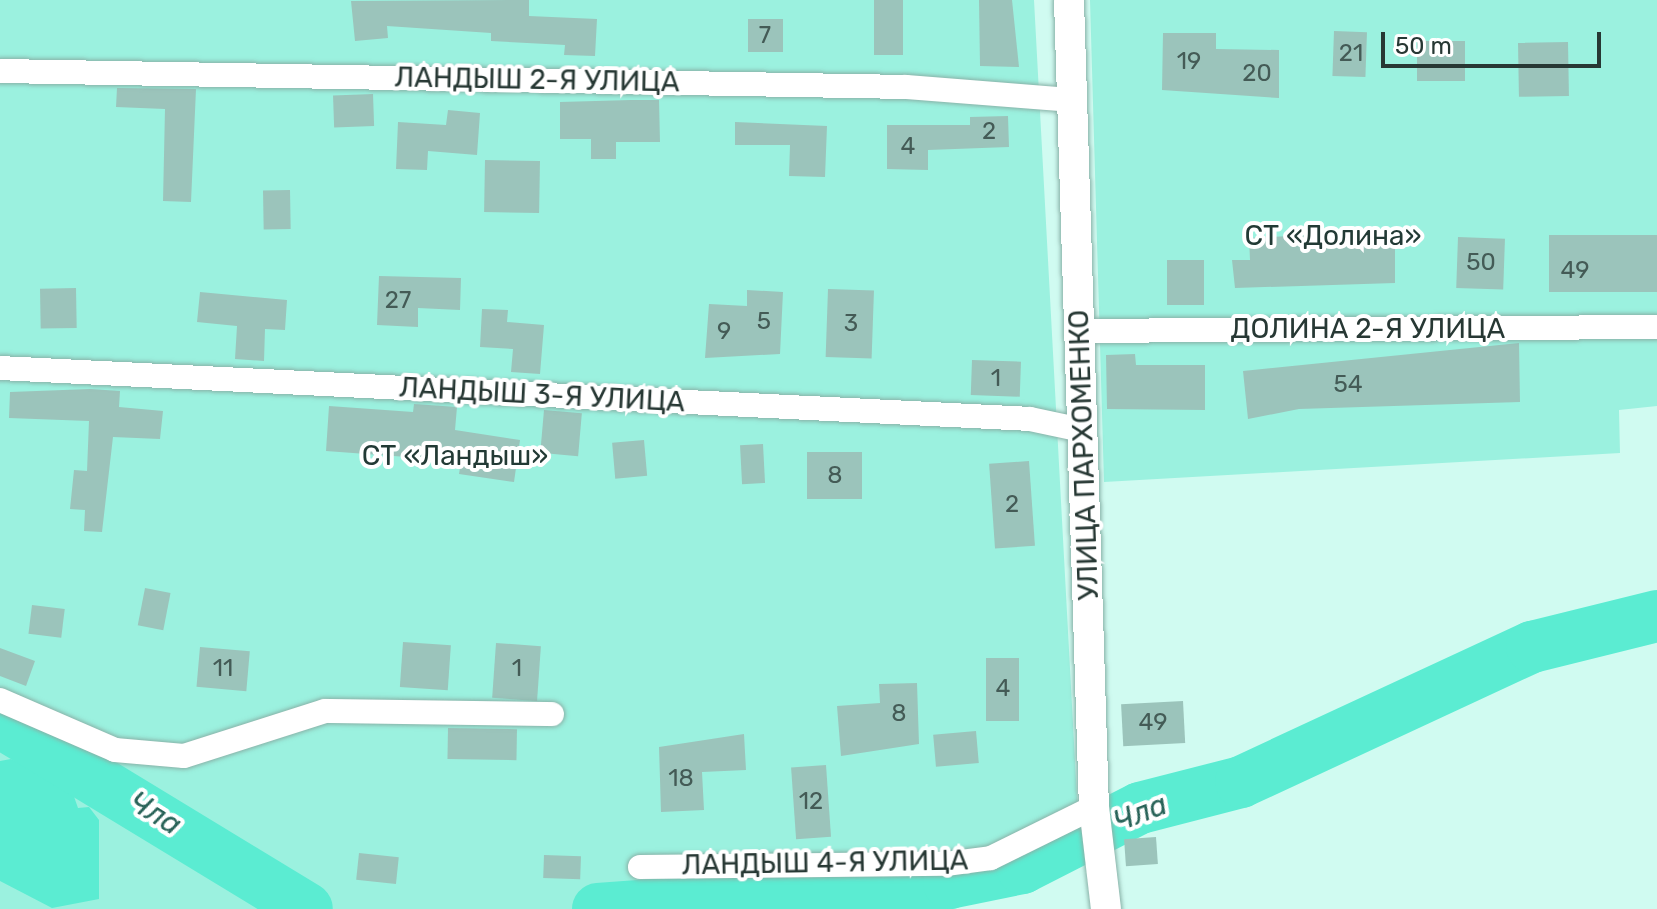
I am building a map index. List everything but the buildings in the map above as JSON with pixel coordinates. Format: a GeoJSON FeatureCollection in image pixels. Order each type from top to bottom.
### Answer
{"type":"FeatureCollection","features":[{"type":"Feature","properties":{"kind":"street","name":"УЛИЦА ПАРХОМЕНКО"},"geometry":{"type":"LineString","coordinates":[[1069,0],[1094,813],[1106,909]]}},
{"type":"Feature","properties":{"kind":"street","name":"ЛАНДЫШ 2-Я УЛИЦА"},"geometry":{"type":"LineString","coordinates":[[0,71],[906,87],[1073,100]]}},
{"type":"Feature","properties":{"kind":"street","name":"ДОЛИНА 2-Я УЛИЦА"},"geometry":{"type":"LineString","coordinates":[[1078,331],[1657,327]]}},
{"type":"Feature","properties":{"kind":"street","name":"ЛАНДЫШ 3-Я УЛИЦА"},"geometry":{"type":"LineString","coordinates":[[0,368],[1030,419],[1082,430]]}},
{"type":"Feature","properties":{"kind":"street"},"geometry":{"type":"LineString","coordinates":[[0,700],[115,750],[184,756],[325,711],[552,714]]}},
{"type":"Feature","properties":{"kind":"street","name":"ЛАНДЫШ 4-Я УЛИЦА"},"geometry":{"type":"LineString","coordinates":[[640,867],[946,864],[991,858],[1094,813]]}},
{"type":"Feature","properties":{"kind":"green space","name":"СТ «Ландыш»"},"geometry":{"type":"Polygon","coordinates":[[[0,0],[1034,0],[1080,854],[719,880],[579,909],[0,909],[0,0]]]}},
{"type":"Feature","properties":{"kind":"green space","name":"СТ «Долина»"},"geometry":{"type":"Polygon","coordinates":[[[1090,0],[1657,0],[1657,406],[1619,410],[1620,453],[1104,482],[1090,0]]]}},
{"type":"Feature","properties":{"kind":"shaded area"},"geometry":{"type":"Polygon","coordinates":[[[11,759],[70,785],[78,808],[89,807],[99,820],[99,899],[52,908],[0,881],[0,761],[11,759]]]}},
{"type":"Feature","properties":{"kind":"waterway","name":"Чла"},"geometry":{"type":"LineString","coordinates":[[598,909],[949,883],[1022,868],[1140,808],[1241,782],[1532,647],[1657,616]]}},
{"type":"Feature","properties":{"kind":"waterway","name":"Чла"},"geometry":{"type":"LineString","coordinates":[[0,722],[307,909]]}}]}
